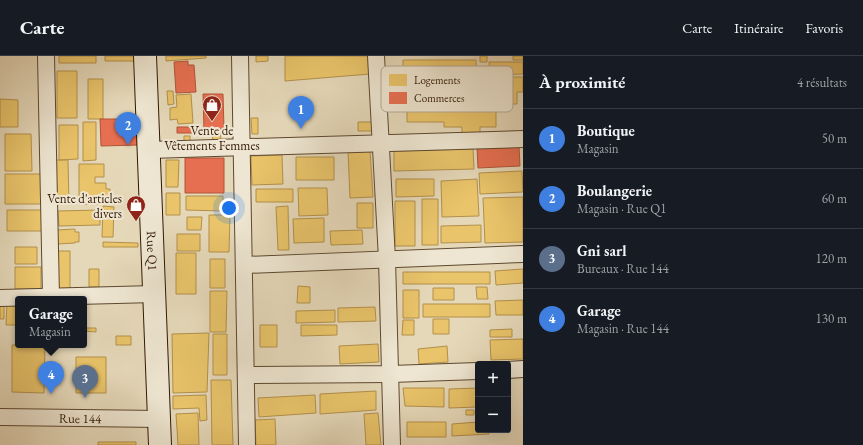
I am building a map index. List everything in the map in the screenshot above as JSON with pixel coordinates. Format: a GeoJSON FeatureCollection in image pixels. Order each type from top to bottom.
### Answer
{"type":"FeatureCollection","features":[{"type":"Feature","properties":{"kind":"street"},"geometry":{"type":"LineString","coordinates":[[46,56],[51,296]]}},
{"type":"Feature","properties":{"kind":"street","name":"Rue Q1"},"geometry":{"type":"LineString","coordinates":[[145,56],[160,445]]}},
{"type":"Feature","properties":{"kind":"street"},"geometry":{"type":"LineString","coordinates":[[240,56],[245,265],[247,445]]}},
{"type":"Feature","properties":{"kind":"street"},"geometry":{"type":"LineString","coordinates":[[376,56],[387,259],[392,445]]}},
{"type":"Feature","properties":{"kind":"street"},"geometry":{"type":"LineString","coordinates":[[149,150],[523,139]]}},
{"type":"Feature","properties":{"kind":"street"},"geometry":{"type":"LineString","coordinates":[[245,265],[523,254]]}},
{"type":"Feature","properties":{"kind":"street"},"geometry":{"type":"LineString","coordinates":[[86,296],[155,294]]}},
{"type":"Feature","properties":{"kind":"street"},"geometry":{"type":"LineString","coordinates":[[0,298],[15,298]]}},
{"type":"Feature","properties":{"kind":"street"},"geometry":{"type":"LineString","coordinates":[[511,370],[523,369]]}},
{"type":"Feature","properties":{"kind":"street"},"geometry":{"type":"LineString","coordinates":[[246,375],[391,374],[475,371]]}},
{"type":"Feature","properties":{"kind":"street","name":"Rue 144"},"geometry":{"type":"LineString","coordinates":[[0,417],[160,419]]}},
{"type":"Feature","properties":{"kind":"building: Logements"},"geometry":{"type":"Polygon","coordinates":[[[59,56],[96,56],[96,63],[59,63],[59,56]]]}},
{"type":"Feature","properties":{"kind":"building: Logements"},"geometry":{"type":"Polygon","coordinates":[[[105,56],[135,56],[135,61],[105,61],[105,56]]]}},
{"type":"Feature","properties":{"kind":"building: Logements"},"geometry":{"type":"Polygon","coordinates":[[[166,56],[206,56],[206,58],[166,61],[166,56]]]}},
{"type":"Feature","properties":{"kind":"building: Logements"},"geometry":{"type":"Polygon","coordinates":[[[256,56],[268,56],[268,61],[256,62],[256,56]]]}},
{"type":"Feature","properties":{"kind":"building: Logements"},"geometry":{"type":"Polygon","coordinates":[[[285,56],[374,56],[370,74],[285,81],[285,56]]]}},
{"type":"Feature","properties":{"kind":"building: Logements"},"geometry":{"type":"Polygon","coordinates":[[[480,56],[487,56],[487,62],[480,62],[480,56]]]}},
{"type":"Feature","properties":{"kind":"building: Logements"},"geometry":{"type":"Polygon","coordinates":[[[513,56],[523,56],[523,60],[513,60],[513,56]]]}},
{"type":"Feature","properties":{"kind":"building: Logements"},"geometry":{"type":"Polygon","coordinates":[[[403,60],[476,60],[476,66],[403,66],[403,60]]]}},
{"type":"Feature","properties":{"kind":"building: Logements"},"geometry":{"type":"Polygon","coordinates":[[[489,62],[523,62],[523,74],[513,74],[513,66],[489,66],[489,62]]]}},
{"type":"Feature","properties":{"kind":"building: Logements"},"geometry":{"type":"Polygon","coordinates":[[[57,71],[77,71],[77,118],[57,118],[57,71]]]}},
{"type":"Feature","properties":{"kind":"building: Logements"},"geometry":{"type":"Polygon","coordinates":[[[513,77],[523,77],[523,92],[517,92],[517,104],[513,104],[513,77]]]}},
{"type":"Feature","properties":{"kind":"building: Logements"},"geometry":{"type":"Polygon","coordinates":[[[88,79],[103,79],[103,119],[88,119],[88,79]]]}},
{"type":"Feature","properties":{"kind":"building: Logements"},"geometry":{"type":"Polygon","coordinates":[[[167,91],[173,91],[174,104],[168,105],[167,91]]]}},
{"type":"Feature","properties":{"kind":"building: Logements"},"geometry":{"type":"Polygon","coordinates":[[[191,94],[193,123],[178,124],[177,119],[170,120],[170,108],[177,107],[176,95],[191,94]]]}},
{"type":"Feature","properties":{"kind":"building: Logements"},"geometry":{"type":"Polygon","coordinates":[[[0,99],[18,100],[18,127],[0,127],[0,99]]]}},
{"type":"Feature","properties":{"kind":"building: Logements"},"geometry":{"type":"Polygon","coordinates":[[[407,112],[496,112],[496,127],[480,127],[480,134],[462,134],[462,127],[444,127],[444,122],[407,122],[407,112]]]}},
{"type":"Feature","properties":{"kind":"building: Logements"},"geometry":{"type":"Polygon","coordinates":[[[251,118],[258,118],[258,134],[252,134],[251,118]]]}},
{"type":"Feature","properties":{"kind":"building: Logements"},"geometry":{"type":"Polygon","coordinates":[[[83,122],[96,122],[96,160],[83,161],[83,122]]]}},
{"type":"Feature","properties":{"kind":"building: Logements"},"geometry":{"type":"Polygon","coordinates":[[[358,122],[376,122],[376,131],[358,131],[358,122]]]}},
{"type":"Feature","properties":{"kind":"building: Logements"},"geometry":{"type":"Polygon","coordinates":[[[59,125],[78,125],[78,159],[59,160],[59,125]]]}},
{"type":"Feature","properties":{"kind":"building: Logements"},"geometry":{"type":"Polygon","coordinates":[[[220,133],[221,139],[213,140],[212,134],[220,133]]]}},
{"type":"Feature","properties":{"kind":"building: Logements"},"geometry":{"type":"Polygon","coordinates":[[[5,134],[31,134],[32,171],[5,171],[5,134]]]}},
{"type":"Feature","properties":{"kind":"building: Logements"},"geometry":{"type":"Polygon","coordinates":[[[184,136],[190,136],[190,141],[184,141],[184,136]]]}},
{"type":"Feature","properties":{"kind":"building: Logements"},"geometry":{"type":"Polygon","coordinates":[[[473,149],[474,169],[394,171],[394,151],[473,149]]]}},
{"type":"Feature","properties":{"kind":"building: Logements"},"geometry":{"type":"Polygon","coordinates":[[[370,150],[373,197],[350,198],[348,151],[370,150]]]}},
{"type":"Feature","properties":{"kind":"building: Logements"},"geometry":{"type":"Polygon","coordinates":[[[282,155],[283,184],[252,185],[251,156],[282,155]]]}},
{"type":"Feature","properties":{"kind":"building: Logements"},"geometry":{"type":"Polygon","coordinates":[[[296,157],[334,157],[334,180],[296,180],[296,157]]]}},
{"type":"Feature","properties":{"kind":"building: Logements"},"geometry":{"type":"Polygon","coordinates":[[[51,160],[68,160],[69,204],[52,205],[51,160]]]}},
{"type":"Feature","properties":{"kind":"building: Logements"},"geometry":{"type":"Polygon","coordinates":[[[166,160],[179,160],[178,187],[166,187],[166,160]]]}},
{"type":"Feature","properties":{"kind":"building: Logements"},"geometry":{"type":"Polygon","coordinates":[[[79,164],[104,164],[104,177],[95,177],[95,183],[106,183],[106,189],[110,189],[110,204],[79,204],[79,164]]]}},
{"type":"Feature","properties":{"kind":"building: Logements"},"geometry":{"type":"Polygon","coordinates":[[[522,171],[523,192],[480,194],[479,173],[522,171]]]}},
{"type":"Feature","properties":{"kind":"building: Logements"},"geometry":{"type":"Polygon","coordinates":[[[5,174],[41,174],[41,204],[5,204],[5,174]]]}},
{"type":"Feature","properties":{"kind":"building: Logements"},"geometry":{"type":"Polygon","coordinates":[[[396,179],[434,179],[434,196],[396,197],[396,179]]]}},
{"type":"Feature","properties":{"kind":"building: Logements"},"geometry":{"type":"Polygon","coordinates":[[[477,179],[479,216],[442,217],[441,181],[477,179]]]}},
{"type":"Feature","properties":{"kind":"building: Logements"},"geometry":{"type":"Polygon","coordinates":[[[298,188],[327,188],[328,215],[299,216],[298,188]]]}},
{"type":"Feature","properties":{"kind":"building: Logements"},"geometry":{"type":"Polygon","coordinates":[[[256,189],[293,189],[293,202],[256,202],[256,189]]]}},
{"type":"Feature","properties":{"kind":"building: Logements"},"geometry":{"type":"Polygon","coordinates":[[[166,193],[180,193],[180,215],[166,215],[166,193]]]}},
{"type":"Feature","properties":{"kind":"building: Logements"},"geometry":{"type":"Polygon","coordinates":[[[186,196],[223,196],[223,211],[186,210],[186,196]]]}},
{"type":"Feature","properties":{"kind":"building: Logements"},"geometry":{"type":"Polygon","coordinates":[[[523,197],[523,242],[485,243],[483,198],[523,197]]]}},
{"type":"Feature","properties":{"kind":"building: Logements"},"geometry":{"type":"Polygon","coordinates":[[[422,199],[438,199],[438,245],[422,245],[422,199]]]}},
{"type":"Feature","properties":{"kind":"building: Logements"},"geometry":{"type":"Polygon","coordinates":[[[395,201],[415,201],[415,246],[395,246],[395,201]]]}},
{"type":"Feature","properties":{"kind":"building: Logements"},"geometry":{"type":"Polygon","coordinates":[[[357,203],[373,203],[373,228],[357,228],[357,203]]]}},
{"type":"Feature","properties":{"kind":"building: Logements"},"geometry":{"type":"Polygon","coordinates":[[[103,206],[114,207],[113,237],[102,237],[103,206]]]}},
{"type":"Feature","properties":{"kind":"building: Logements"},"geometry":{"type":"Polygon","coordinates":[[[288,206],[289,250],[278,250],[276,207],[288,206]]]}},
{"type":"Feature","properties":{"kind":"building: Logements"},"geometry":{"type":"Polygon","coordinates":[[[7,210],[45,210],[45,231],[7,231],[7,210]]]}},
{"type":"Feature","properties":{"kind":"building: Logements"},"geometry":{"type":"Polygon","coordinates":[[[100,210],[100,225],[59,226],[58,211],[100,210]]]}},
{"type":"Feature","properties":{"kind":"building: Logements"},"geometry":{"type":"Polygon","coordinates":[[[209,215],[230,215],[229,252],[209,252],[209,215]]]}},
{"type":"Feature","properties":{"kind":"building: Logements"},"geometry":{"type":"Polygon","coordinates":[[[187,217],[202,217],[201,230],[187,230],[187,217]]]}},
{"type":"Feature","properties":{"kind":"building: Logements"},"geometry":{"type":"Polygon","coordinates":[[[324,218],[324,242],[294,243],[293,219],[324,218]]]}},
{"type":"Feature","properties":{"kind":"building: Logements"},"geometry":{"type":"Polygon","coordinates":[[[481,225],[481,242],[441,243],[441,226],[481,225]]]}},
{"type":"Feature","properties":{"kind":"building: Logements"},"geometry":{"type":"Polygon","coordinates":[[[75,229],[75,232],[79,232],[79,242],[58,244],[57,230],[75,229]]]}},
{"type":"Feature","properties":{"kind":"building: Logements"},"geometry":{"type":"Polygon","coordinates":[[[362,230],[363,244],[331,245],[330,231],[362,230]]]}},
{"type":"Feature","properties":{"kind":"building: Logements"},"geometry":{"type":"Polygon","coordinates":[[[177,234],[200,234],[200,251],[177,251],[177,234]]]}},
{"type":"Feature","properties":{"kind":"building: Logements"},"geometry":{"type":"Polygon","coordinates":[[[103,242],[138,243],[138,247],[103,247],[103,242]]]}},
{"type":"Feature","properties":{"kind":"building: Logements"},"geometry":{"type":"Polygon","coordinates":[[[15,247],[37,247],[37,264],[15,264],[15,247]]]}},
{"type":"Feature","properties":{"kind":"building: Logements"},"geometry":{"type":"Polygon","coordinates":[[[53,251],[70,251],[70,291],[53,291],[53,251]]]}},
{"type":"Feature","properties":{"kind":"building: Logements"},"geometry":{"type":"Polygon","coordinates":[[[176,253],[196,253],[196,294],[176,294],[176,253]]]}},
{"type":"Feature","properties":{"kind":"building: Logements"},"geometry":{"type":"Polygon","coordinates":[[[210,259],[225,259],[225,288],[210,288],[210,259]]]}},
{"type":"Feature","properties":{"kind":"building: Logements"},"geometry":{"type":"Polygon","coordinates":[[[15,267],[41,267],[41,289],[15,289],[15,267]]]}},
{"type":"Feature","properties":{"kind":"building: Logements"},"geometry":{"type":"Polygon","coordinates":[[[89,269],[99,269],[99,287],[89,287],[89,269]]]}},
{"type":"Feature","properties":{"kind":"building: Logements"},"geometry":{"type":"Polygon","coordinates":[[[523,269],[523,283],[496,285],[495,271],[523,269]]]}},
{"type":"Feature","properties":{"kind":"building: Logements"},"geometry":{"type":"Polygon","coordinates":[[[403,272],[490,272],[490,284],[403,284],[403,272]]]}},
{"type":"Feature","properties":{"kind":"building: Logements"},"geometry":{"type":"Polygon","coordinates":[[[298,286],[310,287],[310,303],[297,303],[298,286]]]}},
{"type":"Feature","properties":{"kind":"building: Logements"},"geometry":{"type":"Polygon","coordinates":[[[476,287],[487,287],[488,299],[477,299],[476,287]]]}},
{"type":"Feature","properties":{"kind":"building: Logements"},"geometry":{"type":"Polygon","coordinates":[[[433,288],[454,288],[454,300],[433,300],[433,288]]]}},
{"type":"Feature","properties":{"kind":"building: Logements"},"geometry":{"type":"Polygon","coordinates":[[[403,290],[419,290],[419,318],[403,318],[403,290]]]}},
{"type":"Feature","properties":{"kind":"building: Logements"},"geometry":{"type":"Polygon","coordinates":[[[210,291],[227,291],[226,332],[210,332],[210,291]]]}},
{"type":"Feature","properties":{"kind":"building: Logements"},"geometry":{"type":"Polygon","coordinates":[[[523,300],[523,315],[496,315],[495,301],[523,300]]]}},
{"type":"Feature","properties":{"kind":"building: Logements"},"geometry":{"type":"Polygon","coordinates":[[[7,301],[15,301],[15,325],[6,325],[7,301]]]}},
{"type":"Feature","properties":{"kind":"building: Logements"},"geometry":{"type":"Polygon","coordinates":[[[0,302],[4,302],[4,319],[0,319],[0,302]]]}},
{"type":"Feature","properties":{"kind":"building: Logements"},"geometry":{"type":"Polygon","coordinates":[[[423,304],[490,304],[490,317],[423,317],[423,304]]]}},
{"type":"Feature","properties":{"kind":"building: Logements"},"geometry":{"type":"Polygon","coordinates":[[[375,307],[376,321],[338,322],[338,308],[375,307]]]}},
{"type":"Feature","properties":{"kind":"building: Logements"},"geometry":{"type":"Polygon","coordinates":[[[335,310],[335,322],[296,323],[296,311],[335,310]]]}},
{"type":"Feature","properties":{"kind":"building: Logements"},"geometry":{"type":"Polygon","coordinates":[[[433,319],[449,319],[449,334],[433,334],[433,319]]]}},
{"type":"Feature","properties":{"kind":"building: Logements"},"geometry":{"type":"Polygon","coordinates":[[[403,320],[414,320],[414,335],[402,335],[403,320]]]}},
{"type":"Feature","properties":{"kind":"building: Logements"},"geometry":{"type":"Polygon","coordinates":[[[260,325],[277,325],[277,347],[260,347],[260,325]]]}},
{"type":"Feature","properties":{"kind":"building: Logements"},"geometry":{"type":"Polygon","coordinates":[[[301,325],[337,325],[337,335],[301,336],[301,325]]]}},
{"type":"Feature","properties":{"kind":"building: Logements"},"geometry":{"type":"Polygon","coordinates":[[[87,328],[96,328],[96,332],[87,331],[87,328]]]}},
{"type":"Feature","properties":{"kind":"building: Logements"},"geometry":{"type":"Polygon","coordinates":[[[512,329],[512,337],[490,337],[490,330],[512,329]]]}},
{"type":"Feature","properties":{"kind":"building: Logements"},"geometry":{"type":"Polygon","coordinates":[[[209,333],[207,392],[173,393],[172,334],[209,333]]]}},
{"type":"Feature","properties":{"kind":"building: Logements"},"geometry":{"type":"Polygon","coordinates":[[[213,334],[227,334],[227,375],[213,375],[213,334]]]}},
{"type":"Feature","properties":{"kind":"building: Logements"},"geometry":{"type":"Polygon","coordinates":[[[116,336],[131,336],[131,345],[116,345],[116,336]]]}},
{"type":"Feature","properties":{"kind":"building: Logements"},"geometry":{"type":"Polygon","coordinates":[[[523,339],[523,359],[491,360],[490,340],[523,339]]]}},
{"type":"Feature","properties":{"kind":"building: Logements"},"geometry":{"type":"Polygon","coordinates":[[[378,344],[379,362],[340,364],[339,346],[378,344]]]}},
{"type":"Feature","properties":{"kind":"building: Logements"},"geometry":{"type":"Polygon","coordinates":[[[12,345],[15,345],[15,348],[45,348],[44,393],[12,392],[12,345]]]}},
{"type":"Feature","properties":{"kind":"building: Logements"},"geometry":{"type":"Polygon","coordinates":[[[447,346],[448,362],[419,364],[418,349],[447,346]]]}},
{"type":"Feature","properties":{"kind":"building: Logements"},"geometry":{"type":"Polygon","coordinates":[[[76,357],[106,357],[106,393],[76,393],[76,357]]]}},
{"type":"Feature","properties":{"kind":"building: Logements"},"geometry":{"type":"Polygon","coordinates":[[[211,380],[231,380],[233,445],[212,445],[211,380]]]}},
{"type":"Feature","properties":{"kind":"building: Logements"},"geometry":{"type":"Polygon","coordinates":[[[403,388],[444,388],[444,407],[405,406],[403,388]]]}},
{"type":"Feature","properties":{"kind":"building: Logements"},"geometry":{"type":"Polygon","coordinates":[[[475,388],[475,407],[449,408],[449,389],[475,388]]]}},
{"type":"Feature","properties":{"kind":"building: Logements"},"geometry":{"type":"Polygon","coordinates":[[[376,391],[376,410],[320,414],[320,394],[376,391]]]}},
{"type":"Feature","properties":{"kind":"building: Logements"},"geometry":{"type":"Polygon","coordinates":[[[206,395],[207,420],[200,421],[199,408],[173,409],[173,396],[206,395]]]}},
{"type":"Feature","properties":{"kind":"building: Logements"},"geometry":{"type":"Polygon","coordinates":[[[315,395],[316,413],[259,417],[258,398],[315,395]]]}},
{"type":"Feature","properties":{"kind":"building: Logements"},"geometry":{"type":"Polygon","coordinates":[[[466,410],[474,410],[474,415],[466,415],[466,410]]]}},
{"type":"Feature","properties":{"kind":"building: Logements"},"geometry":{"type":"Polygon","coordinates":[[[198,413],[199,445],[178,445],[176,414],[198,413]]]}},
{"type":"Feature","properties":{"kind":"building: Logements"},"geometry":{"type":"Polygon","coordinates":[[[378,413],[381,445],[366,445],[364,414],[378,413]]]}},
{"type":"Feature","properties":{"kind":"building: Logements"},"geometry":{"type":"Polygon","coordinates":[[[275,419],[276,445],[256,445],[255,420],[275,419]]]}},
{"type":"Feature","properties":{"kind":"building: Logements"},"geometry":{"type":"Polygon","coordinates":[[[407,422],[446,422],[446,437],[407,437],[407,422]]]}},
{"type":"Feature","properties":{"kind":"building: Logements"},"geometry":{"type":"Polygon","coordinates":[[[475,422],[475,433],[489,434],[452,436],[452,424],[475,422]]]}},
{"type":"Feature","properties":{"kind":"building: Logements"},"geometry":{"type":"Polygon","coordinates":[[[98,442],[136,442],[136,445],[98,445],[98,442]]]}},
{"type":"Feature","properties":{"kind":"building: Commerces"},"geometry":{"type":"Polygon","coordinates":[[[188,61],[188,65],[194,65],[196,92],[176,93],[174,62],[188,61]]]}},
{"type":"Feature","properties":{"kind":"building: Commerces"},"geometry":{"type":"Polygon","coordinates":[[[203,94],[223,94],[224,129],[204,130],[203,94]]]}},
{"type":"Feature","properties":{"kind":"building: Commerces"},"geometry":{"type":"Polygon","coordinates":[[[100,119],[139,119],[139,145],[101,146],[100,119]]]}},
{"type":"Feature","properties":{"kind":"building: Commerces"},"geometry":{"type":"Polygon","coordinates":[[[177,127],[193,127],[193,133],[177,133],[177,127]]]}},
{"type":"Feature","properties":{"kind":"building: Commerces"},"geometry":{"type":"Polygon","coordinates":[[[519,146],[520,166],[478,168],[477,147],[519,146]]]}},
{"type":"Feature","properties":{"kind":"building: Commerces"},"geometry":{"type":"Polygon","coordinates":[[[185,158],[224,158],[224,193],[185,193],[185,158]]]}},
{"type":"Feature","properties":{"kind":"place","name":"Vente de Vêtements Femmes"},"geometry":{"type":"Point","coordinates":[212,122]}},
{"type":"Feature","properties":{"kind":"place","name":"Boutique"},"geometry":{"type":"Point","coordinates":[301,129]}},
{"type":"Feature","properties":{"kind":"place","name":"Boulangerie"},"geometry":{"type":"Point","coordinates":[128,145]}},
{"type":"Feature","properties":{"kind":"place","name":"Vente d'articles divers"},"geometry":{"type":"Point","coordinates":[136,222]}},
{"type":"Feature","properties":{"kind":"place","name":"Garage"},"geometry":{"type":"Point","coordinates":[51,394]}},
{"type":"Feature","properties":{"kind":"place","name":"Gni sarl"},"geometry":{"type":"Point","coordinates":[85,398]}}]}
